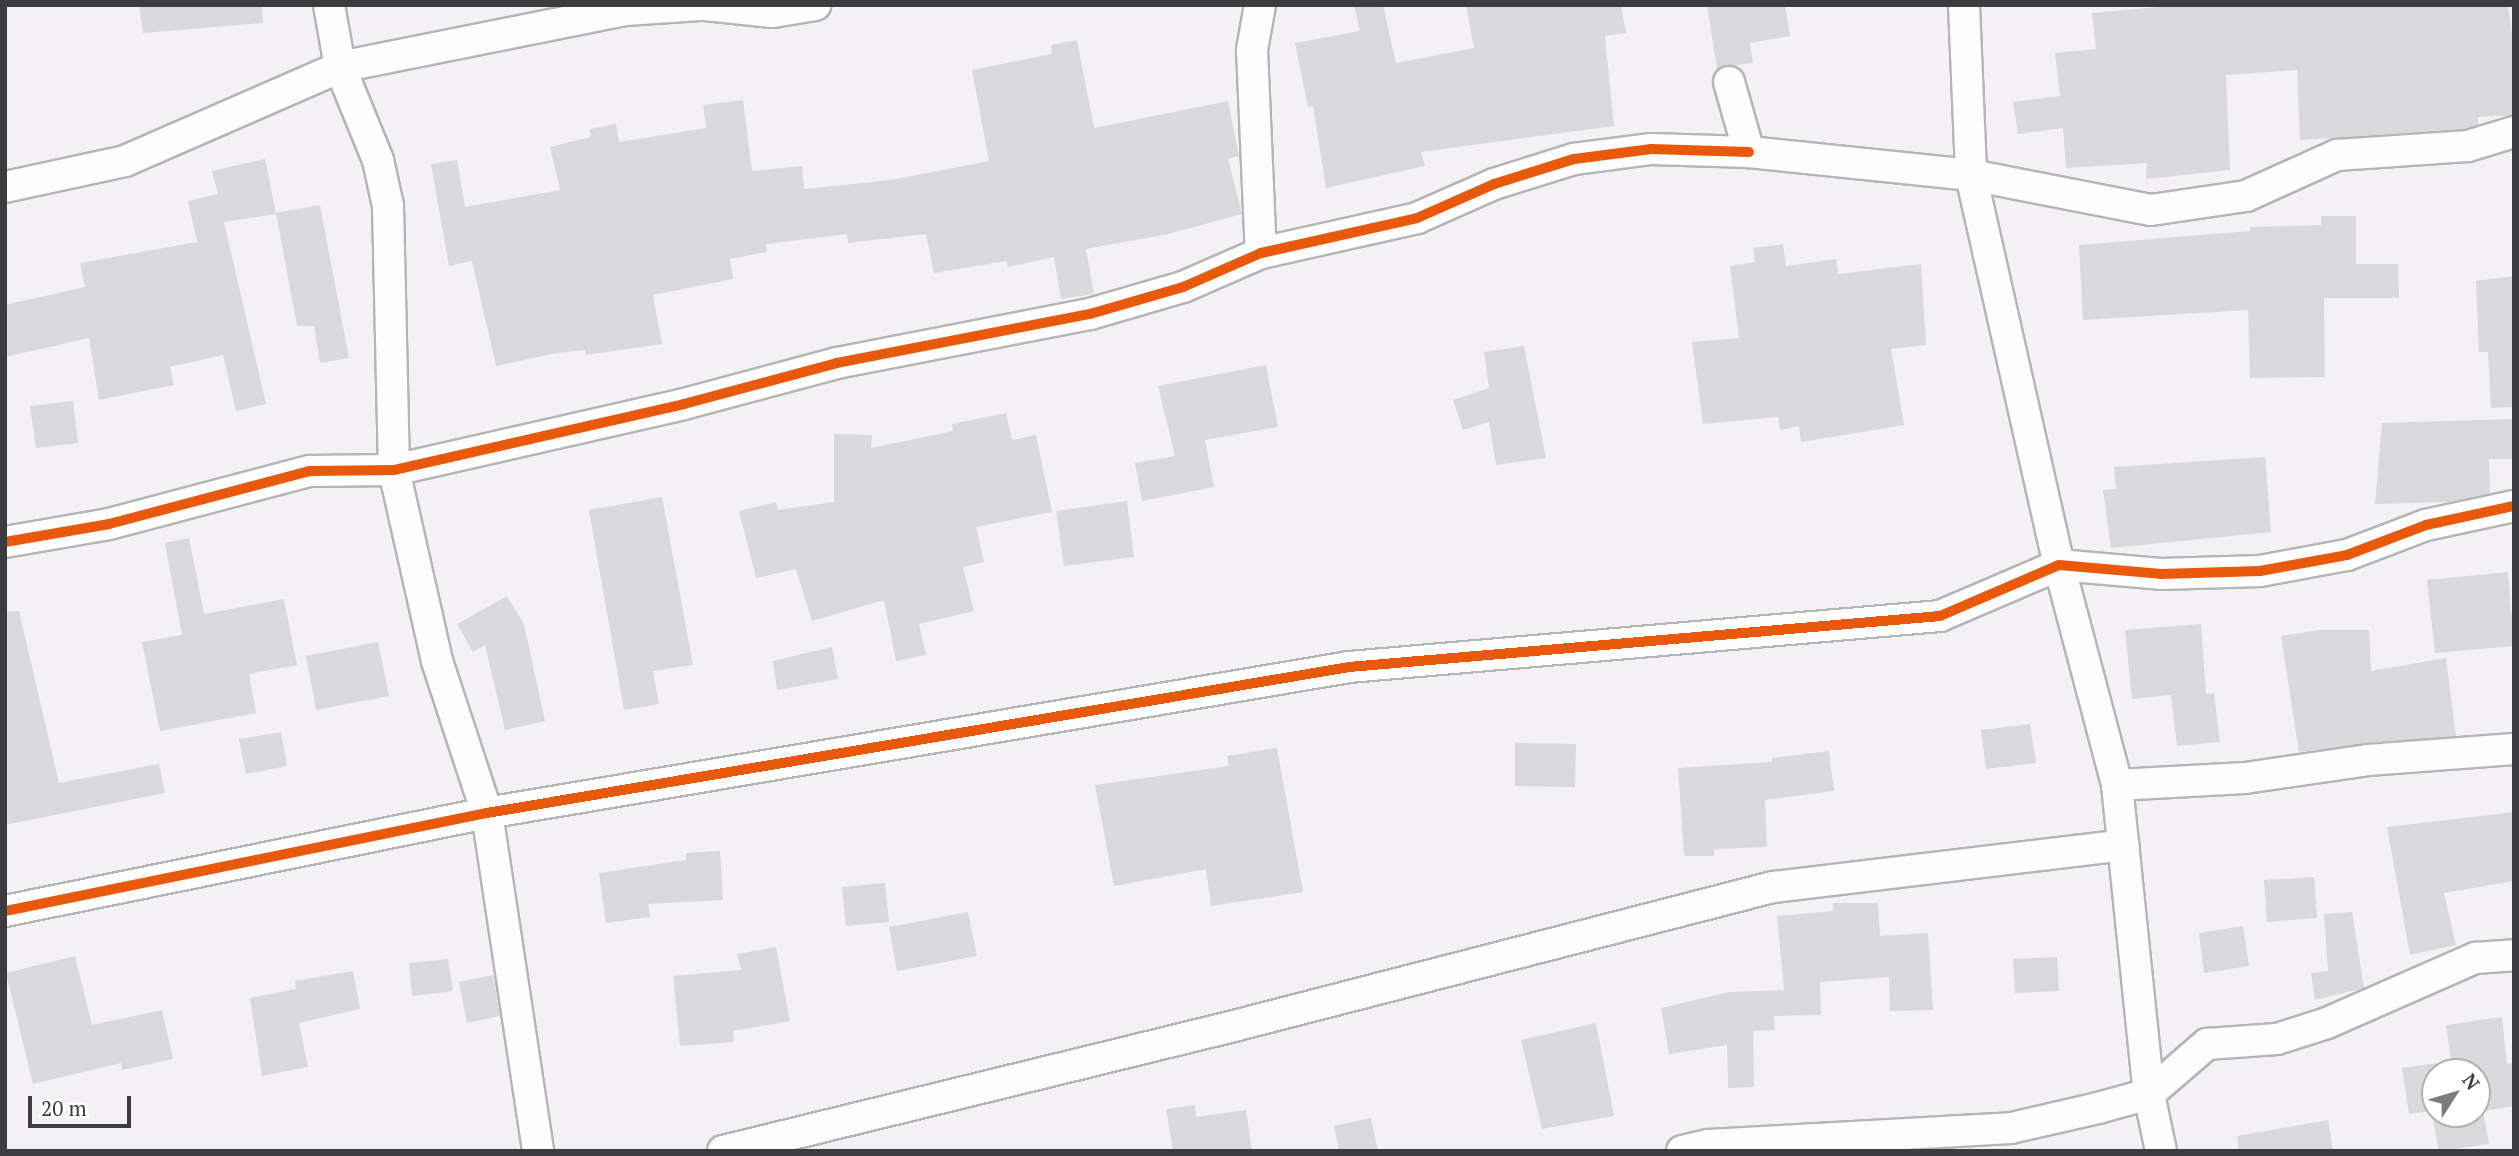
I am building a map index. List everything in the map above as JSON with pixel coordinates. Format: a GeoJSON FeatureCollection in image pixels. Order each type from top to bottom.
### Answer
{"type":"FeatureCollection","features":[{"type":"Feature","properties":{"kind":"street"},"geometry":{"type":"LineString","coordinates":[[329,5],[340,67],[378,160],[388,206],[394,470],[437,662],[487,813],[538,1151]]}},
{"type":"Feature","properties":{"kind":"street"},"geometry":{"type":"LineString","coordinates":[[5,187],[125,161],[340,67],[626,10],[703,5],[772,12],[815,5]]}},
{"type":"Feature","properties":{"kind":"street"},"geometry":{"type":"LineString","coordinates":[[1260,5],[1252,50],[1261,253]]}},
{"type":"Feature","properties":{"kind":"street"},"geometry":{"type":"LineString","coordinates":[[1964,5],[1971,175],[2059,565],[2117,785],[2149,1094],[2161,1151]]}},
{"type":"Feature","properties":{"kind":"street"},"geometry":{"type":"LineString","coordinates":[[1729,82],[1749,152]]}},
{"type":"Feature","properties":{"kind":"street"},"geometry":{"type":"LineString","coordinates":[[5,542],[109,524],[310,471],[394,470],[684,404],[837,363],[1090,314],[1183,287],[1261,253],[1417,218],[1494,184],[1574,159],[1651,149],[1749,152],[1971,175],[2151,210],[2246,196],[2337,155],[2468,146],[2514,132]]}},
{"type":"Feature","properties":{"kind":"street"},"geometry":{"type":"LineString","coordinates":[[5,911],[487,813],[1349,667],[1940,616],[2059,565],[2161,574],[2260,571],[2347,555],[2426,525],[2514,506]]}},
{"type":"Feature","properties":{"kind":"street"},"geometry":{"type":"LineString","coordinates":[[2117,785],[2245,778],[2368,760],[2514,749]]}},
{"type":"Feature","properties":{"kind":"street"},"geometry":{"type":"LineString","coordinates":[[723,1151],[1230,1027],[1773,887],[2123,845]]}},
{"type":"Feature","properties":{"kind":"street"},"geometry":{"type":"LineString","coordinates":[[1682,1151],[1709,1145],[2011,1128],[2149,1094],[2207,1044],[2277,1039],[2327,1023],[2475,958],[2514,955]]}},
{"type":"Feature","properties":{"kind":"building"},"geometry":{"type":"Polygon","coordinates":[[[139,5],[262,5],[263,23],[143,33],[139,5]]]}},
{"type":"Feature","properties":{"kind":"building"},"geometry":{"type":"Polygon","coordinates":[[[1354,5],[1383,5],[1396,63],[1474,48],[1466,5],[1621,5],[1626,33],[1605,36],[1614,126],[1421,152],[1425,166],[1326,188],[1313,106],[1308,107],[1295,43],[1360,31],[1354,5]]]}},
{"type":"Feature","properties":{"kind":"building"},"geometry":{"type":"Polygon","coordinates":[[[1707,5],[1785,5],[1790,36],[1750,43],[1753,63],[1717,68],[1707,5]]]}},
{"type":"Feature","properties":{"kind":"building"},"geometry":{"type":"Polygon","coordinates":[[[2180,5],[2508,5],[2514,47],[2514,115],[2478,117],[2478,125],[2465,129],[2300,140],[2297,70],[2226,75],[2230,170],[2146,179],[2147,163],[2066,168],[2063,128],[2018,134],[2013,102],[2060,96],[2055,53],[2096,49],[2092,13],[2180,5]]]}},
{"type":"Feature","properties":{"kind":"building"},"geometry":{"type":"Polygon","coordinates":[[[1077,40],[1094,128],[1228,101],[1239,156],[1228,159],[1242,214],[1168,234],[1086,249],[1094,294],[1061,299],[1054,257],[1008,267],[1006,261],[934,273],[926,234],[848,243],[847,234],[766,244],[767,252],[730,259],[733,279],[653,295],[662,344],[586,355],[585,350],[556,353],[496,366],[472,261],[449,266],[431,164],[457,160],[465,207],[560,190],[550,147],[591,137],[590,129],[616,124],[619,142],[706,128],[703,105],[743,100],[752,171],[802,166],[804,189],[891,180],[989,161],[972,70],[1052,54],[1051,45],[1077,40]]]}},
{"type":"Feature","properties":{"kind":"building"},"geometry":{"type":"Polygon","coordinates":[[[265,159],[276,214],[224,222],[266,404],[236,411],[223,355],[170,367],[174,385],[99,400],[89,338],[5,357],[5,305],[85,287],[80,263],[197,242],[188,201],[218,194],[212,171],[265,159]]]}},
{"type":"Feature","properties":{"kind":"building"},"geometry":{"type":"Polygon","coordinates":[[[320,205],[349,358],[320,363],[314,326],[297,326],[276,213],[320,205]]]}},
{"type":"Feature","properties":{"kind":"building"},"geometry":{"type":"Polygon","coordinates":[[[2321,216],[2356,216],[2356,264],[2398,264],[2399,298],[2324,298],[2325,377],[2250,378],[2248,310],[2083,320],[2079,245],[2250,231],[2250,227],[2321,225],[2321,216]]]}},
{"type":"Feature","properties":{"kind":"building"},"geometry":{"type":"Polygon","coordinates":[[[1783,244],[1786,266],[1836,259],[1838,274],[1921,264],[1926,345],[1891,349],[1904,425],[1801,442],[1799,426],[1780,430],[1778,417],[1703,424],[1692,342],[1739,338],[1730,266],[1755,262],[1753,248],[1783,244]]]}},
{"type":"Feature","properties":{"kind":"building"},"geometry":{"type":"Polygon","coordinates":[[[2514,276],[2514,407],[2491,408],[2488,352],[2479,352],[2476,281],[2514,276]]]}},
{"type":"Feature","properties":{"kind":"building"},"geometry":{"type":"Polygon","coordinates":[[[1524,346],[1546,458],[1496,465],[1489,422],[1463,430],[1453,400],[1489,388],[1484,352],[1524,346]]]}},
{"type":"Feature","properties":{"kind":"building"},"geometry":{"type":"Polygon","coordinates":[[[1266,365],[1278,427],[1205,440],[1214,487],[1142,501],[1135,463],[1175,456],[1158,386],[1266,365]]]}},
{"type":"Feature","properties":{"kind":"building"},"geometry":{"type":"Polygon","coordinates":[[[73,401],[78,443],[36,448],[30,406],[73,401]]]}},
{"type":"Feature","properties":{"kind":"building"},"geometry":{"type":"Polygon","coordinates":[[[1006,413],[1012,440],[1036,435],[1052,512],[976,527],[984,562],[963,567],[974,611],[919,624],[926,655],[896,661],[884,600],[812,621],[796,569],[756,578],[739,511],[776,502],[778,510],[834,502],[834,434],[872,435],[871,448],[953,431],[952,424],[1006,413]]]}},
{"type":"Feature","properties":{"kind":"building"},"geometry":{"type":"Polygon","coordinates":[[[2514,419],[2514,459],[2489,459],[2490,493],[2450,502],[2375,504],[2382,423],[2514,419]]]}},
{"type":"Feature","properties":{"kind":"building"},"geometry":{"type":"Polygon","coordinates":[[[2265,457],[2271,532],[2111,548],[2103,490],[2116,489],[2114,467],[2265,457]]]}},
{"type":"Feature","properties":{"kind":"building"},"geometry":{"type":"Polygon","coordinates":[[[662,497],[693,665],[653,671],[659,704],[624,710],[589,510],[662,497]]]}},
{"type":"Feature","properties":{"kind":"building"},"geometry":{"type":"Polygon","coordinates":[[[1127,501],[1134,557],[1064,566],[1056,511],[1127,501]]]}},
{"type":"Feature","properties":{"kind":"building"},"geometry":{"type":"Polygon","coordinates":[[[189,538],[204,614],[284,599],[297,665],[249,674],[256,713],[160,731],[142,642],[182,635],[165,543],[189,538]]]}},
{"type":"Feature","properties":{"kind":"building"},"geometry":{"type":"Polygon","coordinates":[[[2508,572],[2514,646],[2435,653],[2427,580],[2508,572]]]}},
{"type":"Feature","properties":{"kind":"building"},"geometry":{"type":"Polygon","coordinates":[[[507,596],[524,624],[545,721],[505,730],[485,645],[473,652],[457,624],[507,596]]]}},
{"type":"Feature","properties":{"kind":"building"},"geometry":{"type":"Polygon","coordinates":[[[19,611],[59,783],[159,764],[165,793],[5,825],[5,612],[19,611]]]}},
{"type":"Feature","properties":{"kind":"building"},"geometry":{"type":"Polygon","coordinates":[[[2201,624],[2206,694],[2214,693],[2220,742],[2177,746],[2171,695],[2132,699],[2125,630],[2201,624]]]}},
{"type":"Feature","properties":{"kind":"building"},"geometry":{"type":"Polygon","coordinates":[[[2320,630],[2369,630],[2371,671],[2446,658],[2456,736],[2299,752],[2281,636],[2320,630]]]}},
{"type":"Feature","properties":{"kind":"building"},"geometry":{"type":"Polygon","coordinates":[[[378,642],[389,696],[316,710],[306,656],[378,642]]]}},
{"type":"Feature","properties":{"kind":"building"},"geometry":{"type":"Polygon","coordinates":[[[832,647],[838,679],[777,690],[773,661],[832,647]]]}},
{"type":"Feature","properties":{"kind":"building"},"geometry":{"type":"Polygon","coordinates":[[[2030,724],[2036,763],[1986,769],[1981,730],[2030,724]]]}},
{"type":"Feature","properties":{"kind":"building"},"geometry":{"type":"Polygon","coordinates":[[[281,732],[287,766],[246,774],[239,739],[281,732]]]}},
{"type":"Feature","properties":{"kind":"building"},"geometry":{"type":"Polygon","coordinates":[[[1515,743],[1576,744],[1575,787],[1515,786],[1515,743]]]}},
{"type":"Feature","properties":{"kind":"building"},"geometry":{"type":"Polygon","coordinates":[[[1277,748],[1303,892],[1211,906],[1206,869],[1114,886],[1095,785],[1229,766],[1227,756],[1277,748]]]}},
{"type":"Feature","properties":{"kind":"building"},"geometry":{"type":"Polygon","coordinates":[[[1829,751],[1834,791],[1765,800],[1767,847],[1714,849],[1714,856],[1684,856],[1678,768],[1772,762],[1772,758],[1829,751]]]}},
{"type":"Feature","properties":{"kind":"building"},"geometry":{"type":"Polygon","coordinates":[[[2514,812],[2514,881],[2444,893],[2456,945],[2410,955],[2387,827],[2514,812]]]}},
{"type":"Feature","properties":{"kind":"building"},"geometry":{"type":"Polygon","coordinates":[[[720,851],[723,900],[648,904],[650,917],[606,923],[599,873],[686,860],[686,853],[720,851]]]}},
{"type":"Feature","properties":{"kind":"building"},"geometry":{"type":"Polygon","coordinates":[[[2314,877],[2317,918],[2267,922],[2264,880],[2314,877]]]}},
{"type":"Feature","properties":{"kind":"building"},"geometry":{"type":"Polygon","coordinates":[[[885,883],[889,922],[846,926],[842,887],[885,883]]]}},
{"type":"Feature","properties":{"kind":"building"},"geometry":{"type":"Polygon","coordinates":[[[1833,903],[1878,903],[1880,936],[1928,933],[1933,1010],[1890,1011],[1889,977],[1820,982],[1821,1015],[1774,1016],[1775,1030],[1753,1031],[1754,1087],[1728,1088],[1727,1045],[1669,1054],[1661,1008],[1729,992],[1784,990],[1777,916],[1833,911],[1833,903]]]}},
{"type":"Feature","properties":{"kind":"building"},"geometry":{"type":"Polygon","coordinates":[[[968,912],[977,956],[897,971],[889,927],[968,912]]]}},
{"type":"Feature","properties":{"kind":"building"},"geometry":{"type":"Polygon","coordinates":[[[2352,912],[2364,988],[2315,1000],[2311,973],[2328,971],[2324,914],[2352,912]]]}},
{"type":"Feature","properties":{"kind":"building"},"geometry":{"type":"Polygon","coordinates":[[[2243,926],[2249,966],[2204,973],[2199,933],[2243,926]]]}},
{"type":"Feature","properties":{"kind":"building"},"geometry":{"type":"Polygon","coordinates":[[[776,947],[790,1021],[733,1031],[734,1042],[680,1046],[673,976],[741,970],[737,954],[776,947]]]}},
{"type":"Feature","properties":{"kind":"building"},"geometry":{"type":"Polygon","coordinates":[[[75,956],[92,1025],[162,1010],[173,1059],[122,1070],[121,1063],[33,1084],[6,973],[75,956]]]}},
{"type":"Feature","properties":{"kind":"building"},"geometry":{"type":"Polygon","coordinates":[[[2057,957],[2059,991],[2015,993],[2013,959],[2057,957]]]}},
{"type":"Feature","properties":{"kind":"building"},"geometry":{"type":"Polygon","coordinates":[[[448,959],[453,991],[412,996],[409,963],[448,959]]]}},
{"type":"Feature","properties":{"kind":"building"},"geometry":{"type":"Polygon","coordinates":[[[353,971],[360,1009],[299,1023],[308,1067],[262,1076],[250,998],[296,989],[295,981],[353,971]]]}},
{"type":"Feature","properties":{"kind":"building"},"geometry":{"type":"Polygon","coordinates":[[[493,975],[500,1016],[467,1023],[459,982],[493,975]]]}},
{"type":"Feature","properties":{"kind":"building"},"geometry":{"type":"Polygon","coordinates":[[[2502,1017],[2507,1064],[2514,1063],[2514,1106],[2491,1110],[2491,1058],[2451,1058],[2446,1025],[2502,1017]]]}},
{"type":"Feature","properties":{"kind":"building"},"geometry":{"type":"Polygon","coordinates":[[[1596,1023],[1614,1116],[1542,1129],[1521,1040],[1596,1023]]]}},
{"type":"Feature","properties":{"kind":"building"},"geometry":{"type":"Polygon","coordinates":[[[2421,1065],[2421,1112],[2409,1114],[2402,1068],[2421,1065]]]}},
{"type":"Feature","properties":{"kind":"building"},"geometry":{"type":"Polygon","coordinates":[[[1195,1105],[1196,1117],[1246,1110],[1252,1151],[1173,1151],[1166,1109],[1195,1105]]]}},
{"type":"Feature","properties":{"kind":"building"},"geometry":{"type":"Polygon","coordinates":[[[1371,1118],[1378,1151],[1339,1151],[1334,1126],[1371,1118]]]}},
{"type":"Feature","properties":{"kind":"building"},"geometry":{"type":"Polygon","coordinates":[[[2328,1120],[2333,1151],[2239,1151],[2237,1136],[2328,1120]]]}},
{"type":"Feature","properties":{"kind":"building"},"geometry":{"type":"Polygon","coordinates":[[[2434,1128],[2486,1128],[2489,1144],[2439,1151],[2434,1128]]]}},
{"type":"Feature","properties":{"kind":"cycle path"},"geometry":{"type":"LineString","coordinates":[[5,542],[109,524],[310,471],[394,470],[684,404],[837,363],[1090,314],[1183,287],[1261,253],[1417,218],[1494,184],[1574,159],[1651,149],[1749,152]]}},
{"type":"Feature","properties":{"kind":"cycle path"},"geometry":{"type":"LineString","coordinates":[[5,911],[487,813],[1349,667],[1940,616],[2059,565],[2161,574],[2260,571],[2347,555],[2426,525],[2514,506]]}}]}
